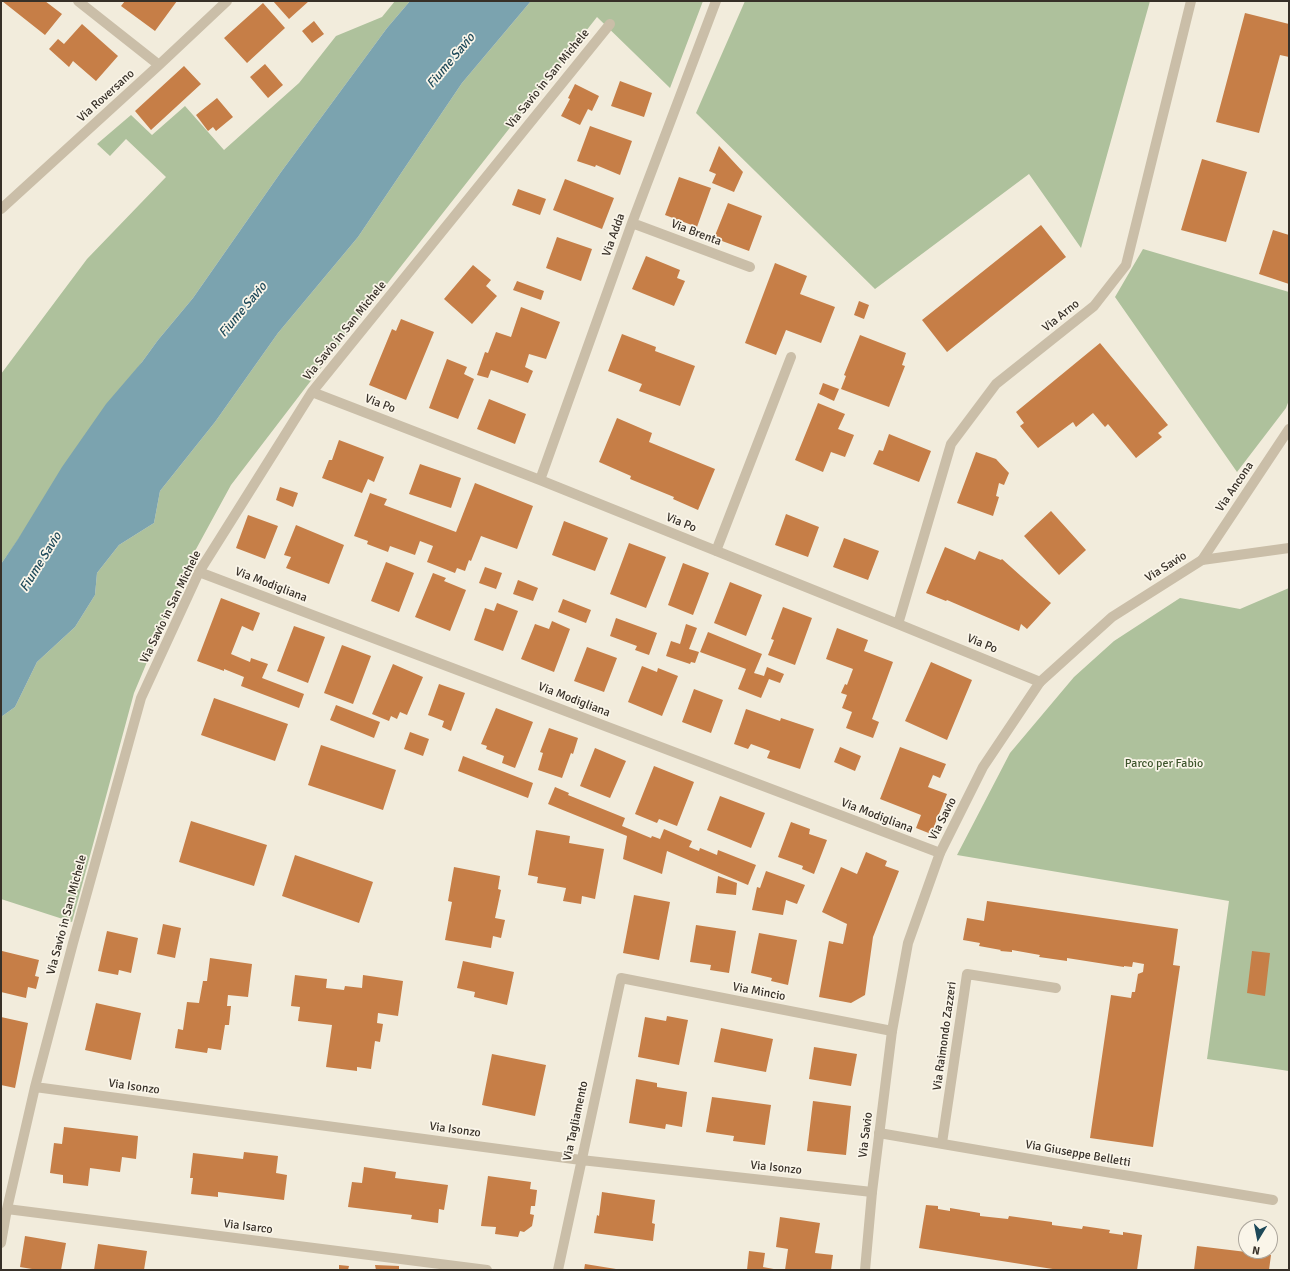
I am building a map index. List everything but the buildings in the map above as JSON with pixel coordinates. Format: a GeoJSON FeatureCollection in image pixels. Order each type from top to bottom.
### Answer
{"type":"FeatureCollection","features":[{"type":"Feature","properties":{"kind":"street"},"geometry":{"type":"LineString","coordinates":[[78,1],[159,65]]}},
{"type":"Feature","properties":{"kind":"street","name":"Via Roversano"},"geometry":{"type":"LineString","coordinates":[[1,210],[227,1]]}},
{"type":"Feature","properties":{"kind":"street","name":"Via Adda"},"geometry":{"type":"LineString","coordinates":[[540,480],[632,223],[716,1]]}},
{"type":"Feature","properties":{"kind":"street","name":"Via Arno"},"geometry":{"type":"LineString","coordinates":[[898,624],[951,444],[996,384],[1094,306],[1126,265],[1191,1]]}},
{"type":"Feature","properties":{"kind":"street","name":"Via Savio in San Michele"},"geometry":{"type":"LineString","coordinates":[[1,1243],[7,1209],[35,1087],[141,698],[199,572],[312,392],[610,24]]}},
{"type":"Feature","properties":{"kind":"street","name":"Via Brenta"},"geometry":{"type":"LineString","coordinates":[[632,223],[750,267]]}},
{"type":"Feature","properties":{"kind":"street"},"geometry":{"type":"LineString","coordinates":[[716,550],[791,357]]}},
{"type":"Feature","properties":{"kind":"street","name":"Via Po"},"geometry":{"type":"LineString","coordinates":[[312,392],[716,550],[1040,682]]}},
{"type":"Feature","properties":{"kind":"street","name":"Via Ancona"},"geometry":{"type":"LineString","coordinates":[[1202,560],[1289,429]]}},
{"type":"Feature","properties":{"kind":"street","name":"Via Savio"},"geometry":{"type":"LineString","coordinates":[[865,1270],[872,1192],[892,1031],[908,943],[940,854],[983,767],[1040,682],[1112,617],[1202,560],[1289,548]]}},
{"type":"Feature","properties":{"kind":"street","name":"Via Modigliana"},"geometry":{"type":"LineString","coordinates":[[199,572],[940,854]]}},
{"type":"Feature","properties":{"kind":"street","name":"Via Raimondo Zazzeri"},"geometry":{"type":"LineString","coordinates":[[942,1143],[967,974],[1056,988]]}},
{"type":"Feature","properties":{"kind":"street","name":"Via Mincio"},"geometry":{"type":"LineString","coordinates":[[621,978],[892,1031]]}},
{"type":"Feature","properties":{"kind":"street","name":"Via Tagliamento"},"geometry":{"type":"LineString","coordinates":[[558,1270],[621,978]]}},
{"type":"Feature","properties":{"kind":"street","name":"Via Isonzo"},"geometry":{"type":"LineString","coordinates":[[35,1087],[581,1160],[872,1192]]}},
{"type":"Feature","properties":{"kind":"street","name":"Via Giuseppe Belletti"},"geometry":{"type":"LineString","coordinates":[[880,1133],[1095,1171],[1273,1200]]}},
{"type":"Feature","properties":{"kind":"street","name":"Via Isarco"},"geometry":{"type":"LineString","coordinates":[[7,1209],[487,1270]]}},
{"type":"Feature","properties":{"kind":"green space"},"geometry":{"type":"Polygon","coordinates":[[[395,1],[410,1],[387,28],[281,172],[193,298],[142,362],[1,564],[1,374],[87,259],[166,177],[126,139],[110,156],[97,144],[131,115],[152,135],[185,106],[224,150],[299,83],[336,36],[382,17],[395,1]]]}},
{"type":"Feature","properties":{"kind":"green space"},"geometry":{"type":"Polygon","coordinates":[[[531,1],[703,1],[670,88],[597,17],[306,387],[231,485],[189,562],[134,693],[72,922],[1,899],[1,717],[15,707],[37,662],[75,627],[95,595],[97,573],[119,545],[154,523],[160,491],[215,422],[278,333],[358,237],[462,83],[531,1]]]}},
{"type":"Feature","properties":{"kind":"green space"},"geometry":{"type":"Polygon","coordinates":[[[745,1],[1150,1],[1081,248],[1029,174],[875,289],[696,113],[745,1]]]}},
{"type":"Feature","properties":{"kind":"green space"},"geometry":{"type":"Polygon","coordinates":[[[1143,249],[1289,292],[1289,400],[1286,408],[1237,472],[1115,297],[1143,249]]]}},
{"type":"Feature","properties":{"kind":"green space","name":"Parco per Fabio"},"geometry":{"type":"Polygon","coordinates":[[[1289,588],[1289,1071],[1207,1059],[1229,901],[957,855],[1010,753],[1074,677],[1114,641],[1180,598],[1240,609],[1289,588]]]}},
{"type":"Feature","properties":{"kind":"water","name":"Fiume Savio"},"geometry":{"type":"Polygon","coordinates":[[[410,1],[531,1],[462,83],[358,237],[278,333],[215,422],[160,491],[154,523],[119,545],[97,573],[95,595],[75,627],[37,662],[15,707],[1,717],[1,564],[62,467],[106,404],[193,298],[281,172],[387,28],[410,1]]]}}]}
